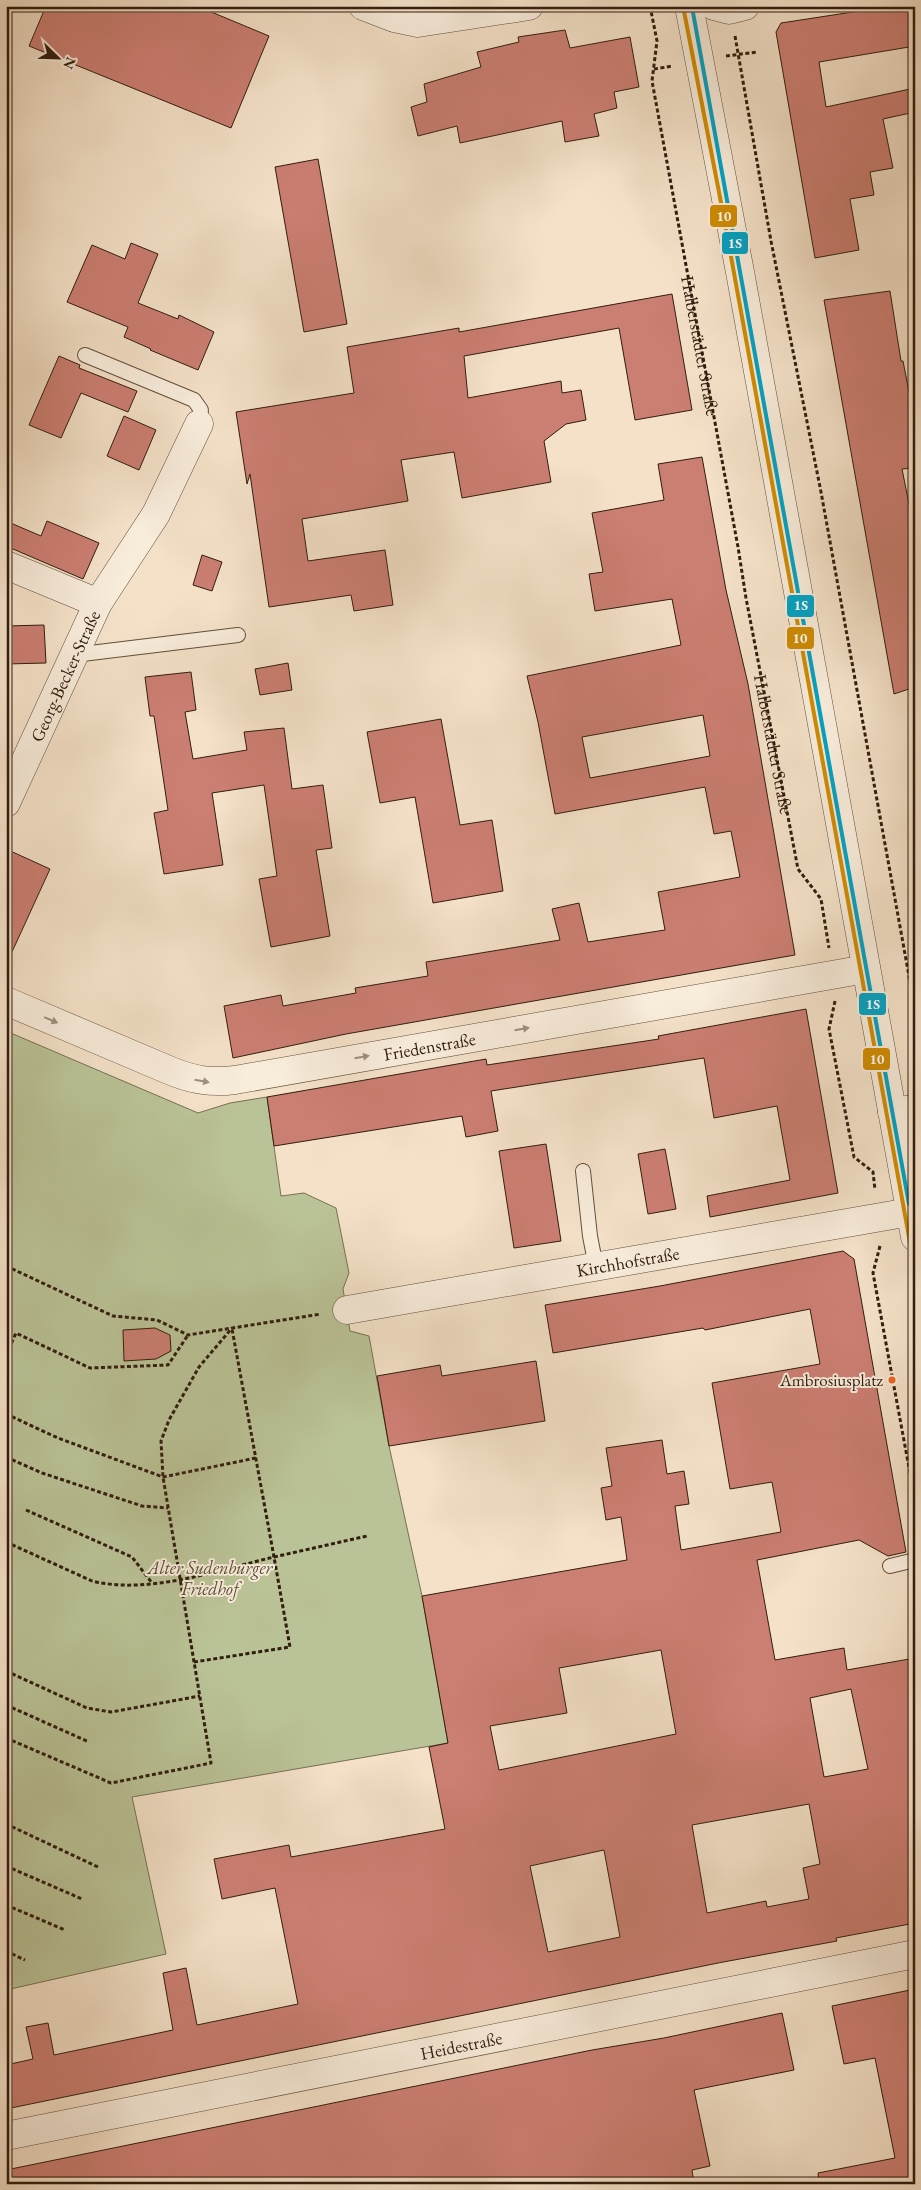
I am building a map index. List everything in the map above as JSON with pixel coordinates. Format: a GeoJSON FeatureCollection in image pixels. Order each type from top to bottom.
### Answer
{"type":"FeatureCollection","features":[{"type":"Feature","properties":{"kind":"street"},"geometry":{"type":"LineString","coordinates":[[363,6],[394,18],[418,14],[529,6]]}},
{"type":"Feature","properties":{"kind":"street"},"geometry":{"type":"LineString","coordinates":[[689,6],[714,128],[866,969],[903,1110],[912,1225]]}},
{"type":"Feature","properties":{"kind":"street"},"geometry":{"type":"LineString","coordinates":[[714,6],[729,10],[745,6]]}},
{"type":"Feature","properties":{"kind":"street","name":"Georg-Becker-Straße"},"geometry":{"type":"LineString","coordinates":[[6,803],[98,603],[156,514],[199,424]]}},
{"type":"Feature","properties":{"kind":"street","name":"Georg-Becker-Straße"},"geometry":{"type":"LineString","coordinates":[[6,565],[98,603]]}},
{"type":"Feature","properties":{"kind":"street","name":"Friedenstraße"},"geometry":{"type":"LineString","coordinates":[[6,1002],[178,1074],[212,1082],[235,1080],[866,969]]}},
{"type":"Feature","properties":{"kind":"street","name":"Kirchhofstraße"},"geometry":{"type":"LineString","coordinates":[[347,1310],[879,1217],[912,1225]]}},
{"type":"Feature","properties":{"kind":"street","name":"Heidestraße"},"geometry":{"type":"LineString","coordinates":[[6,2136],[915,1954]]}},
{"type":"Feature","properties":{"kind":"lane"},"geometry":{"type":"LineString","coordinates":[[85,355],[194,400],[201,410],[199,424]]}},
{"type":"Feature","properties":{"kind":"lane"},"geometry":{"type":"LineString","coordinates":[[74,655],[238,635]]}},
{"type":"Feature","properties":{"kind":"lane"},"geometry":{"type":"LineString","coordinates":[[583,1171],[590,1236],[596,1267]]}},
{"type":"Feature","properties":{"kind":"lane"},"geometry":{"type":"LineString","coordinates":[[890,1566],[915,1560]]}},
{"type":"Feature","properties":{"kind":"path","name":"Halberstädter Straße"},"geometry":{"type":"LineString","coordinates":[[650,6],[657,40],[652,81],[746,598],[798,869],[821,899],[836,991],[829,1029],[854,1156],[873,1172],[881,1242],[873,1273],[915,1500]]}},
{"type":"Feature","properties":{"kind":"path"},"geometry":{"type":"LineString","coordinates":[[735,37],[771,241],[821,492],[915,1009]]}},
{"type":"Feature","properties":{"kind":"path"},"geometry":{"type":"LineString","coordinates":[[6,1266],[113,1316],[157,1320],[188,1336],[347,1310]]}},
{"type":"Feature","properties":{"kind":"path"},"geometry":{"type":"LineString","coordinates":[[194,1662],[290,1646],[232,1328]]}},
{"type":"Feature","properties":{"kind":"path"},"geometry":{"type":"LineString","coordinates":[[6,1738],[111,1783],[211,1764],[163,1477],[161,1441],[169,1420],[199,1367],[232,1328]]}},
{"type":"Feature","properties":{"kind":"path"},"geometry":{"type":"LineString","coordinates":[[6,1355],[16,1333],[90,1368],[168,1365],[188,1336]]}},
{"type":"Feature","properties":{"kind":"path"},"geometry":{"type":"LineString","coordinates":[[6,1414],[58,1438],[163,1477],[256,1458]]}},
{"type":"Feature","properties":{"kind":"path"},"geometry":{"type":"LineString","coordinates":[[6,1457],[42,1474],[142,1506],[168,1508]]}},
{"type":"Feature","properties":{"kind":"path"},"geometry":{"type":"LineString","coordinates":[[908,1466],[915,1464]]}},
{"type":"Feature","properties":{"kind":"path"},"geometry":{"type":"LineString","coordinates":[[26,1510],[132,1557],[152,1583]]}},
{"type":"Feature","properties":{"kind":"path"},"geometry":{"type":"LineString","coordinates":[[6,1542],[92,1580],[107,1584],[152,1583],[181,1579],[367,1536]]}},
{"type":"Feature","properties":{"kind":"path"},"geometry":{"type":"LineString","coordinates":[[6,1671],[88,1708],[112,1712],[200,1696]]}},
{"type":"Feature","properties":{"kind":"path"},"geometry":{"type":"LineString","coordinates":[[6,1705],[89,1742]]}},
{"type":"Feature","properties":{"kind":"path"},"geometry":{"type":"LineString","coordinates":[[6,1824],[98,1867]]}},
{"type":"Feature","properties":{"kind":"path"},"geometry":{"type":"LineString","coordinates":[[6,1866],[82,1899]]}},
{"type":"Feature","properties":{"kind":"path"},"geometry":{"type":"LineString","coordinates":[[6,1905],[65,1930]]}},
{"type":"Feature","properties":{"kind":"path"},"geometry":{"type":"LineString","coordinates":[[6,1951],[25,1960]]}},
{"type":"Feature","properties":{"kind":"green space","name":"Alter Sudenburger Friedhof"},"geometry":{"type":"Polygon","coordinates":[[[6,1031],[198,1113],[230,1103],[267,1097],[281,1196],[304,1193],[336,1208],[349,1273],[343,1289],[350,1331],[369,1336],[389,1446],[422,1596],[448,1743],[132,1797],[166,1954],[6,1990],[6,1031]]]}},
{"type":"Feature","properties":{"kind":"building"},"geometry":{"type":"Polygon","coordinates":[[[46,6],[197,6],[269,36],[231,128],[29,46],[46,6]]]}},
{"type":"Feature","properties":{"kind":"building"},"geometry":{"type":"Polygon","coordinates":[[[892,6],[915,6],[915,46],[819,62],[826,107],[915,88],[915,112],[883,119],[893,168],[870,172],[874,195],[850,199],[859,250],[815,258],[776,32],[781,23],[892,6]]]}},
{"type":"Feature","properties":{"kind":"building"},"geometry":{"type":"Polygon","coordinates":[[[565,30],[570,48],[630,37],[639,87],[614,92],[617,108],[594,114],[599,136],[565,142],[562,121],[460,143],[457,126],[418,136],[411,107],[427,102],[424,84],[481,67],[477,52],[519,42],[518,37],[565,30]]]}},
{"type":"Feature","properties":{"kind":"building"},"geometry":{"type":"Polygon","coordinates":[[[318,159],[347,324],[304,332],[275,167],[318,159]]]}},
{"type":"Feature","properties":{"kind":"building"},"geometry":{"type":"Polygon","coordinates":[[[131,243],[158,254],[138,303],[178,319],[179,315],[214,332],[198,370],[124,337],[128,327],[67,302],[92,245],[125,259],[131,243]]]}},
{"type":"Feature","properties":{"kind":"building"},"geometry":{"type":"Polygon","coordinates":[[[890,291],[901,361],[903,361],[909,392],[915,391],[915,468],[902,469],[915,534],[915,687],[894,694],[824,300],[890,291]]]}},
{"type":"Feature","properties":{"kind":"building"},"geometry":{"type":"Polygon","coordinates":[[[672,294],[692,410],[635,420],[619,328],[464,356],[468,398],[561,381],[562,393],[581,390],[586,420],[566,424],[544,441],[551,482],[462,498],[454,452],[401,460],[408,501],[302,519],[308,561],[385,550],[393,605],[354,611],[351,595],[269,607],[250,474],[247,484],[236,412],[354,393],[347,347],[459,328],[459,332],[672,294]]]}},
{"type":"Feature","properties":{"kind":"building"},"geometry":{"type":"Polygon","coordinates":[[[59,356],[80,365],[79,368],[137,391],[128,412],[81,393],[61,438],[29,425],[59,356]]]}},
{"type":"Feature","properties":{"kind":"building"},"geometry":{"type":"Polygon","coordinates":[[[124,416],[156,430],[139,470],[107,456],[124,416]]]}},
{"type":"Feature","properties":{"kind":"building"},"geometry":{"type":"Polygon","coordinates":[[[702,457],[726,590],[748,684],[795,955],[346,1034],[233,1058],[224,1006],[281,995],[283,1006],[356,993],[355,988],[428,976],[426,962],[560,940],[552,909],[579,903],[588,942],[665,930],[658,892],[740,877],[731,831],[714,834],[705,787],[555,814],[538,722],[527,676],[681,645],[672,599],[595,611],[589,574],[603,572],[592,513],[664,500],[658,464],[702,457]],[[703,715],[582,737],[590,778],[710,756],[703,715]]]}},
{"type":"Feature","properties":{"kind":"building"},"geometry":{"type":"Polygon","coordinates":[[[6,521],[41,536],[47,521],[99,543],[83,579],[6,546],[6,521]]]}},
{"type":"Feature","properties":{"kind":"building"},"geometry":{"type":"Polygon","coordinates":[[[202,555],[222,562],[212,591],[193,585],[202,555]]]}},
{"type":"Feature","properties":{"kind":"building"},"geometry":{"type":"Polygon","coordinates":[[[44,625],[46,663],[6,664],[6,626],[44,625]]]}},
{"type":"Feature","properties":{"kind":"building"},"geometry":{"type":"Polygon","coordinates":[[[288,663],[292,690],[260,695],[255,669],[288,663]]]}},
{"type":"Feature","properties":{"kind":"building"},"geometry":{"type":"Polygon","coordinates":[[[191,672],[196,710],[185,712],[193,759],[247,750],[244,732],[284,728],[292,789],[323,785],[332,848],[316,850],[330,936],[271,947],[259,879],[277,876],[264,785],[212,793],[223,865],[164,874],[154,813],[168,810],[154,716],[150,716],[145,677],[191,672]]]}},
{"type":"Feature","properties":{"kind":"building"},"geometry":{"type":"Polygon","coordinates":[[[441,719],[460,825],[492,820],[503,891],[433,903],[415,797],[380,803],[367,732],[441,719]]]}},
{"type":"Feature","properties":{"kind":"building"},"geometry":{"type":"Polygon","coordinates":[[[6,849],[50,869],[6,965],[6,849]]]}},
{"type":"Feature","properties":{"kind":"building"},"geometry":{"type":"Polygon","coordinates":[[[806,1009],[838,1193],[710,1217],[707,1196],[790,1180],[777,1106],[714,1118],[704,1058],[491,1091],[498,1131],[466,1137],[462,1116],[274,1146],[267,1097],[486,1059],[487,1065],[659,1039],[658,1036],[806,1009]]]}},
{"type":"Feature","properties":{"kind":"building"},"geometry":{"type":"Polygon","coordinates":[[[546,1144],[561,1241],[514,1248],[499,1151],[546,1144]]]}},
{"type":"Feature","properties":{"kind":"building"},"geometry":{"type":"Polygon","coordinates":[[[665,1149],[676,1209],[648,1214],[638,1154],[665,1149]]]}},
{"type":"Feature","properties":{"kind":"building"},"geometry":{"type":"Polygon","coordinates":[[[843,1251],[854,1259],[906,1552],[888,1556],[859,1540],[757,1560],[775,1660],[844,1648],[847,1670],[915,1658],[915,1923],[836,1938],[837,1941],[718,1963],[6,2109],[6,2065],[33,2059],[26,2027],[48,2023],[54,2055],[173,2030],[163,1973],[186,1968],[197,2025],[298,2004],[275,1888],[222,1899],[214,1859],[289,1845],[291,1857],[445,1829],[429,1747],[448,1743],[422,1596],[627,1560],[621,1517],[606,1520],[601,1488],[612,1486],[606,1448],[662,1440],[667,1474],[684,1471],[689,1504],[675,1506],[681,1550],[781,1532],[772,1482],[730,1489],[712,1383],[820,1364],[810,1309],[705,1330],[703,1328],[553,1353],[545,1305],[660,1286],[843,1251]],[[661,1650],[559,1668],[567,1713],[490,1726],[499,1770],[676,1734],[661,1650]],[[851,1689],[810,1698],[824,1777],[868,1769],[851,1689]],[[809,1804],[692,1825],[707,1913],[766,1901],[767,1907],[809,1899],[803,1868],[820,1864],[809,1804]],[[604,1850],[530,1866],[548,1952],[620,1937],[604,1850]]]}},
{"type":"Feature","properties":{"kind":"building"},"geometry":{"type":"Polygon","coordinates":[[[155,1328],[170,1335],[171,1351],[156,1359],[124,1361],[123,1330],[155,1328]]]}},
{"type":"Feature","properties":{"kind":"building"},"geometry":{"type":"Polygon","coordinates":[[[536,1361],[545,1421],[389,1446],[377,1376],[440,1365],[442,1376],[536,1361]]]}},
{"type":"Feature","properties":{"kind":"building"},"geometry":{"type":"Polygon","coordinates":[[[915,1989],[915,2184],[819,2184],[818,2173],[895,2158],[875,2058],[844,2064],[832,2006],[915,1989]]]}},
{"type":"Feature","properties":{"kind":"building"},"geometry":{"type":"Polygon","coordinates":[[[782,2013],[794,2070],[694,2090],[710,2166],[692,2170],[694,2184],[6,2184],[6,2170],[782,2013]]]}},
{"type":"Feature","properties":{"kind":"transit line","name":"10"},"geometry":{"type":"LineString","coordinates":[[683,6],[724,218],[915,1270]]}},
{"type":"Feature","properties":{"kind":"transit line","name":"1S"},"geometry":{"type":"LineString","coordinates":[[692,7],[909,1204]]}},
{"type":"Feature","properties":{"kind":"place","name":"Ambrosiusplatz"},"geometry":{"type":"Point","coordinates":[892,1380]}}]}
